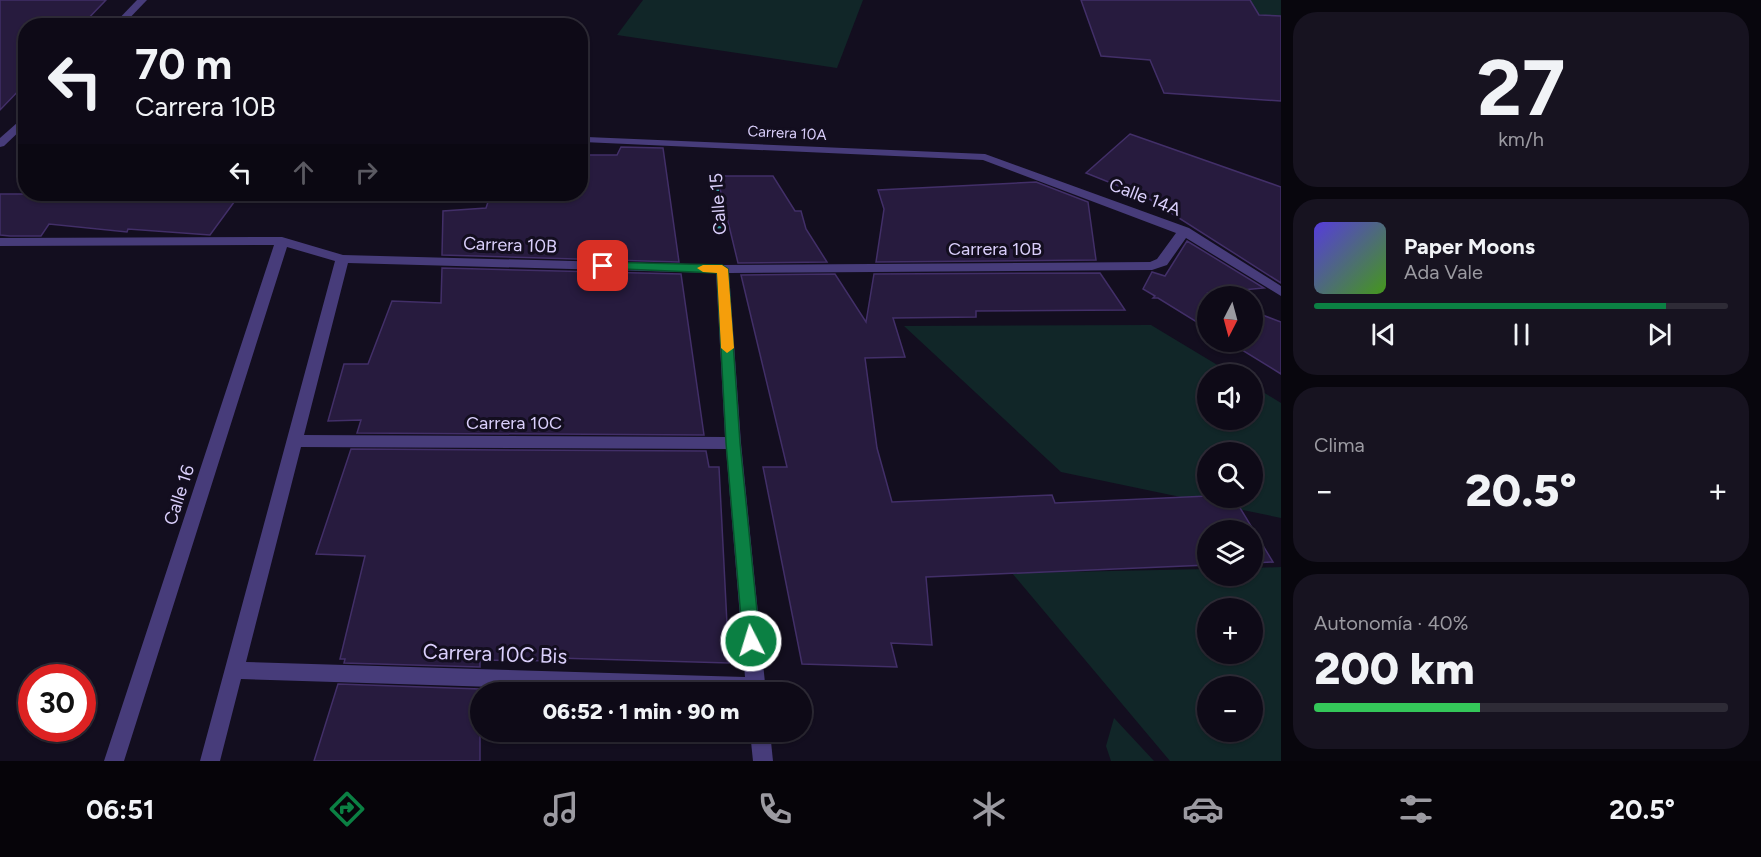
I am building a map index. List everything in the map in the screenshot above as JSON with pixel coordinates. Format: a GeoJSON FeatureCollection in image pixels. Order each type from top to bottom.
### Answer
{"type":"FeatureCollection","features":[{"type":"Feature","properties":{"kind":"street"},"geometry":{"type":"LineString","coordinates":[[125,18],[142,0]]}},
{"type":"Feature","properties":{"kind":"street"},"geometry":{"type":"LineString","coordinates":[[0,144],[18,126]]}},
{"type":"Feature","properties":{"kind":"street","name":"Carrera 10A"},"geometry":{"type":"LineString","coordinates":[[588,140],[985,157]]}},
{"type":"Feature","properties":{"kind":"street","name":"Calle 14A"},"geometry":{"type":"LineString","coordinates":[[985,157],[1184,231],[1281,292]]}},
{"type":"Feature","properties":{"kind":"street","name":"Carrera 10B"},"geometry":{"type":"LineString","coordinates":[[0,242],[282,241],[342,259],[722,269],[1152,266],[1162,262],[1184,231]]}},
{"type":"Feature","properties":{"kind":"street","name":"Calle 16"},"geometry":{"type":"LineString","coordinates":[[114,761],[282,241]]}},
{"type":"Feature","properties":{"kind":"street"},"geometry":{"type":"LineString","coordinates":[[210,761],[342,259]]}},
{"type":"Feature","properties":{"kind":"street"},"geometry":{"type":"LineString","coordinates":[[722,269],[733,443],[755,682]]}},
{"type":"Feature","properties":{"kind":"street","name":"Carrera 10C"},"geometry":{"type":"LineString","coordinates":[[294,441],[733,443]]}},
{"type":"Feature","properties":{"kind":"street","name":"Carrera 10C Bis"},"geometry":{"type":"LineString","coordinates":[[234,670],[564,682]]}},
{"type":"Feature","properties":{"kind":"street"},"geometry":{"type":"LineString","coordinates":[[761,742],[763,761]]}},
{"type":"Feature","properties":{"kind":"path","name":"Calle 15"},"geometry":{"type":"LineString","coordinates":[[714,145],[722,269]]}},
{"type":"Feature","properties":{"kind":"green space"},"geometry":{"type":"Polygon","coordinates":[[[643,0],[863,0],[837,68],[617,35],[643,0]]]}},
{"type":"Feature","properties":{"kind":"green space"},"geometry":{"type":"Polygon","coordinates":[[[1250,0],[1281,0],[1281,16],[1250,14],[1250,0]]]}},
{"type":"Feature","properties":{"kind":"green space"},"geometry":{"type":"Polygon","coordinates":[[[1151,325],[1216,364],[1197,364],[1197,430],[1263,430],[1263,392],[1281,403],[1281,518],[1233,508],[1263,508],[1263,442],[1197,442],[1197,500],[1061,472],[904,326],[1151,325]]]}},
{"type":"Feature","properties":{"kind":"green space"},"geometry":{"type":"Polygon","coordinates":[[[1281,567],[1281,761],[1170,761],[1012,573],[1197,569],[1197,586],[1263,586],[1263,568],[1281,567]]]}},
{"type":"Feature","properties":{"kind":"green space"},"geometry":{"type":"Polygon","coordinates":[[[1114,718],[1154,761],[1111,761],[1106,746],[1114,718]]]}},
{"type":"Feature","properties":{"kind":"building"},"geometry":{"type":"Polygon","coordinates":[[[0,0],[106,0],[89,18],[18,18],[18,91],[0,110],[0,0]]]}},
{"type":"Feature","properties":{"kind":"building"},"geometry":{"type":"Polygon","coordinates":[[[1081,0],[1250,0],[1259,15],[1281,16],[1281,101],[1164,93],[1150,60],[1101,56],[1081,0]]]}},
{"type":"Feature","properties":{"kind":"building"},"geometry":{"type":"Polygon","coordinates":[[[1130,134],[1281,187],[1281,283],[1146,197],[1086,173],[1130,134]]]}},
{"type":"Feature","properties":{"kind":"building"},"geometry":{"type":"Polygon","coordinates":[[[621,147],[663,148],[679,262],[442,255],[443,211],[486,208],[488,201],[588,201],[588,155],[617,155],[621,147]]]}},
{"type":"Feature","properties":{"kind":"building"},"geometry":{"type":"Polygon","coordinates":[[[717,176],[773,176],[795,211],[801,211],[806,229],[827,262],[738,263],[717,176]]]}},
{"type":"Feature","properties":{"kind":"building"},"geometry":{"type":"Polygon","coordinates":[[[1036,182],[1088,202],[1096,260],[876,262],[884,209],[878,190],[1036,182]]]}},
{"type":"Feature","properties":{"kind":"building"},"geometry":{"type":"Polygon","coordinates":[[[0,194],[18,194],[18,201],[235,201],[210,235],[128,229],[127,232],[49,224],[41,236],[0,235],[0,194]]]}},
{"type":"Feature","properties":{"kind":"building"},"geometry":{"type":"Polygon","coordinates":[[[1187,241],[1261,286],[1197,286],[1197,322],[1158,298],[1153,298],[1155,296],[1143,289],[1152,272],[1165,276],[1187,241]]]}},
{"type":"Feature","properties":{"kind":"building"},"geometry":{"type":"Polygon","coordinates":[[[442,268],[681,274],[704,435],[357,433],[361,420],[328,421],[344,364],[368,364],[392,301],[441,303],[442,268]]]}},
{"type":"Feature","properties":{"kind":"building"},"geometry":{"type":"Polygon","coordinates":[[[1100,273],[1125,310],[976,311],[976,317],[893,318],[905,357],[865,358],[877,448],[892,502],[1052,495],[1055,503],[1197,497],[1197,508],[1240,508],[1247,520],[1197,520],[1197,565],[926,577],[932,645],[891,643],[897,667],[802,664],[763,467],[787,467],[741,275],[835,274],[866,322],[874,274],[1100,273]]]}},
{"type":"Feature","properties":{"kind":"building"},"geometry":{"type":"Polygon","coordinates":[[[1263,315],[1281,322],[1281,374],[1245,352],[1263,352],[1263,315]]]}},
{"type":"Feature","properties":{"kind":"building"},"geometry":{"type":"Polygon","coordinates":[[[351,449],[706,451],[709,467],[719,467],[729,663],[557,658],[557,661],[480,660],[480,667],[344,663],[345,659],[340,659],[365,556],[316,554],[351,449]]]}},
{"type":"Feature","properties":{"kind":"building"},"geometry":{"type":"Polygon","coordinates":[[[1263,546],[1273,562],[1263,562],[1263,546]]]}},
{"type":"Feature","properties":{"kind":"building"},"geometry":{"type":"Polygon","coordinates":[[[338,684],[470,689],[470,742],[480,742],[480,761],[314,761],[338,684]]]}},
{"type":"Feature","properties":{"kind":"slow traffic"},"geometry":{"type":"LineString","coordinates":[[703,268],[722,269],[727,348]]}},
{"type":"Feature","properties":{"kind":"route"},"geometry":{"type":"LineString","coordinates":[[603,266],[722,269],[733,443],[751,641]]}}]}
